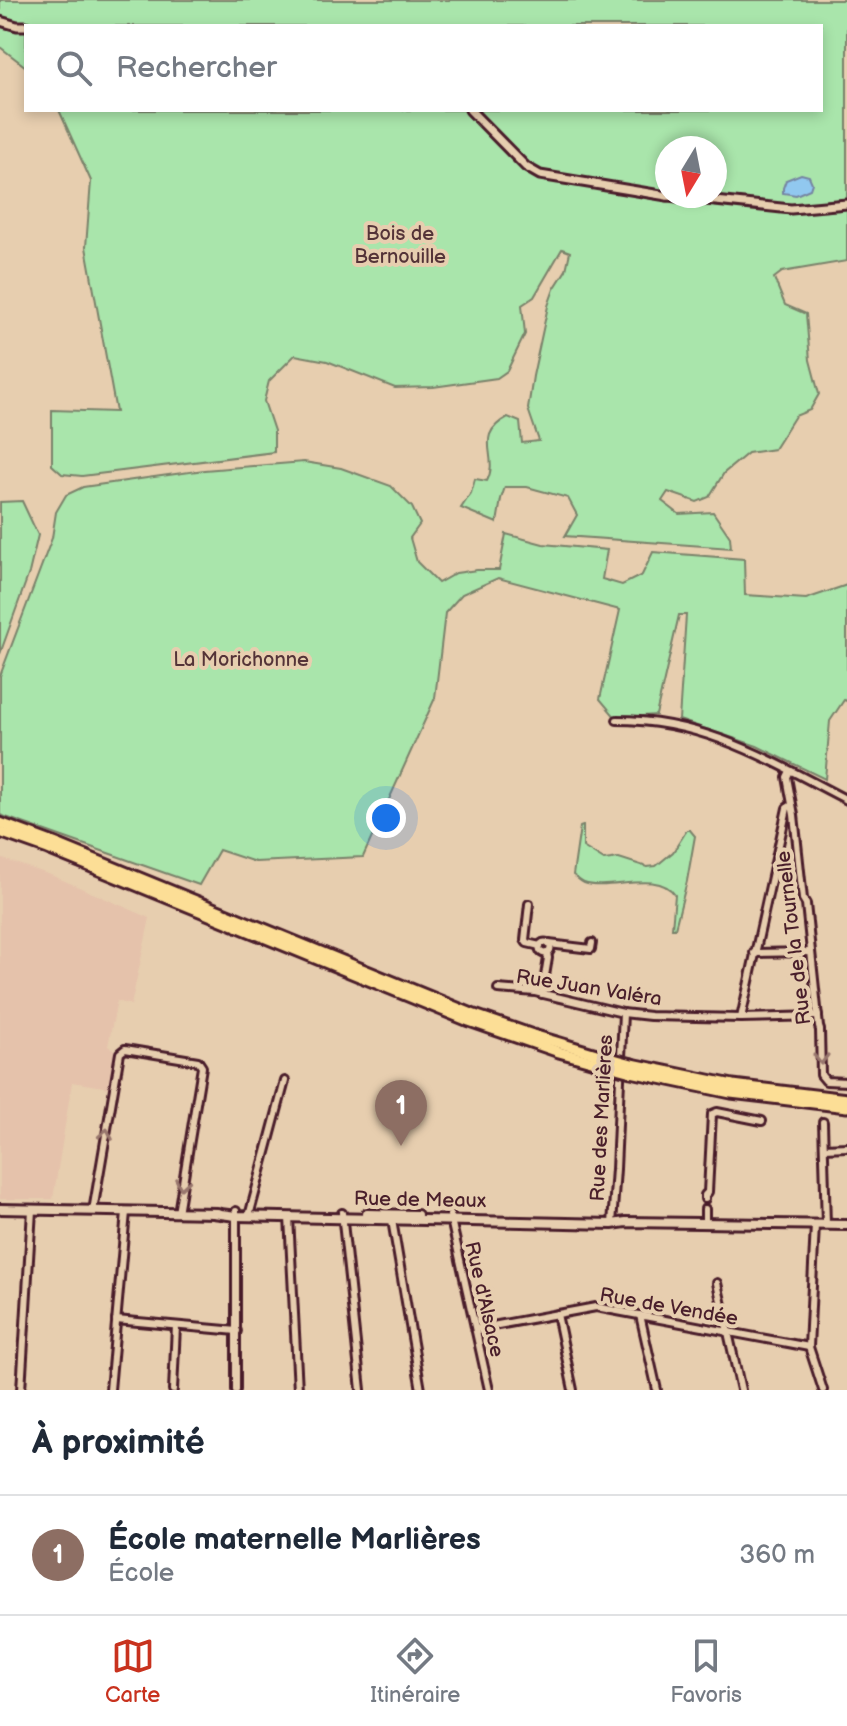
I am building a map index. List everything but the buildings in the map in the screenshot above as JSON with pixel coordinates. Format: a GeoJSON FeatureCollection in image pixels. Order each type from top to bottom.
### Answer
{"type":"FeatureCollection","features":[{"type":"Feature","properties":{"kind":"highway"},"geometry":{"type":"LineString","coordinates":[[0,823],[486,1019],[610,1062],[731,1093],[847,1107]]}},
{"type":"Feature","properties":{"kind":"highway"},"geometry":{"type":"LineString","coordinates":[[0,832],[478,1025],[559,1052],[610,1062]]}},
{"type":"Feature","properties":{"kind":"highway"},"geometry":{"type":"LineString","coordinates":[[631,1068],[743,1087],[847,1099]]}},
{"type":"Feature","properties":{"kind":"main road","name":"Rue de Meaux"},"geometry":{"type":"LineString","coordinates":[[0,1209],[847,1225]]}},
{"type":"Feature","properties":{"kind":"main road","name":"Rue de Meaux"},"geometry":{"type":"LineString","coordinates":[[250,1214],[392,1220],[493,1219]]}},
{"type":"Feature","properties":{"kind":"street"},"geometry":{"type":"LineString","coordinates":[[0,21],[24,26]]}},
{"type":"Feature","properties":{"kind":"street"},"geometry":{"type":"LineString","coordinates":[[472,112],[526,167],[540,175],[655,194]]}},
{"type":"Feature","properties":{"kind":"street"},"geometry":{"type":"LineString","coordinates":[[727,202],[791,209],[847,204]]}},
{"type":"Feature","properties":{"kind":"street"},"geometry":{"type":"LineString","coordinates":[[617,720],[651,720],[710,734],[847,800]]}},
{"type":"Feature","properties":{"kind":"street","name":"Rue de la Tournelle"},"geometry":{"type":"LineString","coordinates":[[790,771],[787,777],[806,904],[820,1030],[821,1075],[826,1081],[847,1082]]}},
{"type":"Feature","properties":{"kind":"street"},"geometry":{"type":"LineString","coordinates":[[741,1018],[787,808],[792,805]]}},
{"type":"Feature","properties":{"kind":"street"},"geometry":{"type":"LineString","coordinates":[[529,904],[525,940],[540,946]]}},
{"type":"Feature","properties":{"kind":"street"},"geometry":{"type":"LineString","coordinates":[[540,946],[544,942],[591,949],[592,943]]}},
{"type":"Feature","properties":{"kind":"street"},"geometry":{"type":"LineString","coordinates":[[547,953],[551,950],[549,944]]}},
{"type":"Feature","properties":{"kind":"street"},"geometry":{"type":"LineString","coordinates":[[540,946],[540,951],[547,953]]}},
{"type":"Feature","properties":{"kind":"street"},"geometry":{"type":"LineString","coordinates":[[754,953],[811,952]]}},
{"type":"Feature","properties":{"kind":"street"},"geometry":{"type":"LineString","coordinates":[[542,994],[547,953]]}},
{"type":"Feature","properties":{"kind":"street","name":"Rue Juan Valéra"},"geometry":{"type":"LineString","coordinates":[[498,989],[542,994],[623,1013],[684,1018],[818,1016]]}},
{"type":"Feature","properties":{"kind":"street","name":"Rue des Marlières"},"geometry":{"type":"LineString","coordinates":[[612,1221],[623,1013]]}},
{"type":"Feature","properties":{"kind":"street"},"geometry":{"type":"LineString","coordinates":[[93,1211],[120,1053],[125,1049],[198,1061],[202,1067],[178,1213]]}},
{"type":"Feature","properties":{"kind":"street"},"geometry":{"type":"LineString","coordinates":[[250,1214],[285,1081]]}},
{"type":"Feature","properties":{"kind":"street"},"geometry":{"type":"LineString","coordinates":[[705,1199],[708,1192],[712,1114],[717,1112],[762,1121]]}},
{"type":"Feature","properties":{"kind":"street"},"geometry":{"type":"LineString","coordinates":[[823,1122],[826,1225]]}},
{"type":"Feature","properties":{"kind":"street"},"geometry":{"type":"LineString","coordinates":[[824,1148],[847,1147]]}},
{"type":"Feature","properties":{"kind":"street"},"geometry":{"type":"LineString","coordinates":[[705,1209],[705,1223]]}},
{"type":"Feature","properties":{"kind":"street"},"geometry":{"type":"LineString","coordinates":[[21,1390],[32,1210]]}},
{"type":"Feature","properties":{"kind":"street"},"geometry":{"type":"LineString","coordinates":[[110,1390],[126,1212]]}},
{"type":"Feature","properties":{"kind":"street"},"geometry":{"type":"LineString","coordinates":[[236,1214],[236,1390]]}},
{"type":"Feature","properties":{"kind":"street"},"geometry":{"type":"LineString","coordinates":[[342,1216],[361,1390]]}},
{"type":"Feature","properties":{"kind":"street"},"geometry":{"type":"LineString","coordinates":[[289,1217],[298,1390]]}},
{"type":"Feature","properties":{"kind":"street","name":"Rue d'Alsace"},"geometry":{"type":"LineString","coordinates":[[450,1218],[489,1390]]}},
{"type":"Feature","properties":{"kind":"street"},"geometry":{"type":"LineString","coordinates":[[392,1220],[421,1390]]}},
{"type":"Feature","properties":{"kind":"street"},"geometry":{"type":"LineString","coordinates":[[815,1225],[809,1347],[823,1390]]}},
{"type":"Feature","properties":{"kind":"street"},"geometry":{"type":"LineString","coordinates":[[717,1283],[741,1390]]}},
{"type":"Feature","properties":{"kind":"street","name":"Rue de Vendée"},"geometry":{"type":"LineString","coordinates":[[476,1329],[596,1307],[809,1347]]}},
{"type":"Feature","properties":{"kind":"street"},"geometry":{"type":"LineString","coordinates":[[557,1314],[573,1390]]}},
{"type":"Feature","properties":{"kind":"street"},"geometry":{"type":"LineString","coordinates":[[640,1315],[657,1390]]}},
{"type":"Feature","properties":{"kind":"street"},"geometry":{"type":"LineString","coordinates":[[116,1320],[237,1331]]}},
{"type":"Feature","properties":{"kind":"street"},"geometry":{"type":"LineString","coordinates":[[173,1390],[176,1326]]}},
{"type":"Feature","properties":{"kind":"shaded area"},"geometry":{"type":"Polygon","coordinates":[[[0,858],[51,875],[150,918],[131,1005],[117,1001],[108,1046],[116,1051],[110,1088],[72,1082],[53,1199],[0,1199],[0,858]]]}},
{"type":"Feature","properties":{"kind":"green space","name":"Bois de Bernouille"},"geometry":{"type":"Polygon","coordinates":[[[0,0],[847,0],[847,261],[782,272],[774,278],[785,305],[806,314],[810,360],[819,394],[810,410],[795,416],[774,449],[748,453],[724,473],[709,497],[697,502],[668,492],[662,501],[679,514],[713,512],[730,537],[731,548],[565,536],[577,515],[568,498],[527,487],[505,487],[497,523],[461,508],[471,493],[475,479],[487,481],[491,463],[489,439],[497,424],[508,417],[520,422],[522,443],[539,441],[528,409],[548,306],[566,270],[570,252],[562,249],[534,297],[522,305],[525,334],[507,371],[497,378],[433,387],[395,388],[327,361],[295,355],[269,381],[264,401],[274,431],[274,452],[82,476],[62,474],[52,465],[52,410],[116,412],[86,247],[91,181],[60,112],[823,112],[823,24],[24,24],[24,65],[0,47],[0,0]]]}},
{"type":"Feature","properties":{"kind":"green space","name":"La Morichonne"},"geometry":{"type":"Polygon","coordinates":[[[304,462],[341,468],[391,486],[412,507],[420,524],[410,538],[417,562],[438,583],[456,573],[499,570],[506,534],[543,544],[607,550],[602,579],[622,585],[642,575],[653,552],[744,559],[745,595],[806,599],[847,585],[847,701],[844,700],[830,721],[825,779],[757,746],[679,720],[686,615],[679,615],[656,715],[616,718],[600,699],[620,610],[498,578],[462,594],[445,613],[435,698],[363,857],[255,862],[219,850],[199,885],[0,815],[0,676],[52,538],[56,512],[66,495],[83,487],[204,470],[304,462]]]}},
{"type":"Feature","properties":{"kind":"green space"},"geometry":{"type":"Polygon","coordinates":[[[22,501],[38,535],[29,573],[0,654],[0,502],[22,501]]]}},
{"type":"Feature","properties":{"kind":"green space"},"geometry":{"type":"Polygon","coordinates":[[[583,826],[583,847],[604,860],[619,858],[647,867],[656,866],[673,852],[690,830],[695,836],[675,928],[672,928],[675,895],[667,887],[645,882],[594,885],[573,875],[580,827],[583,826]]]}},
{"type":"Feature","properties":{"kind":"water"},"geometry":{"type":"Polygon","coordinates":[[[801,174],[809,176],[812,183],[810,189],[796,195],[783,193],[786,180],[801,174]]]}},
{"type":"Feature","properties":{"kind":"place","name":"École maternelle Marlières"},"geometry":{"type":"Point","coordinates":[401,1146]}}]}
